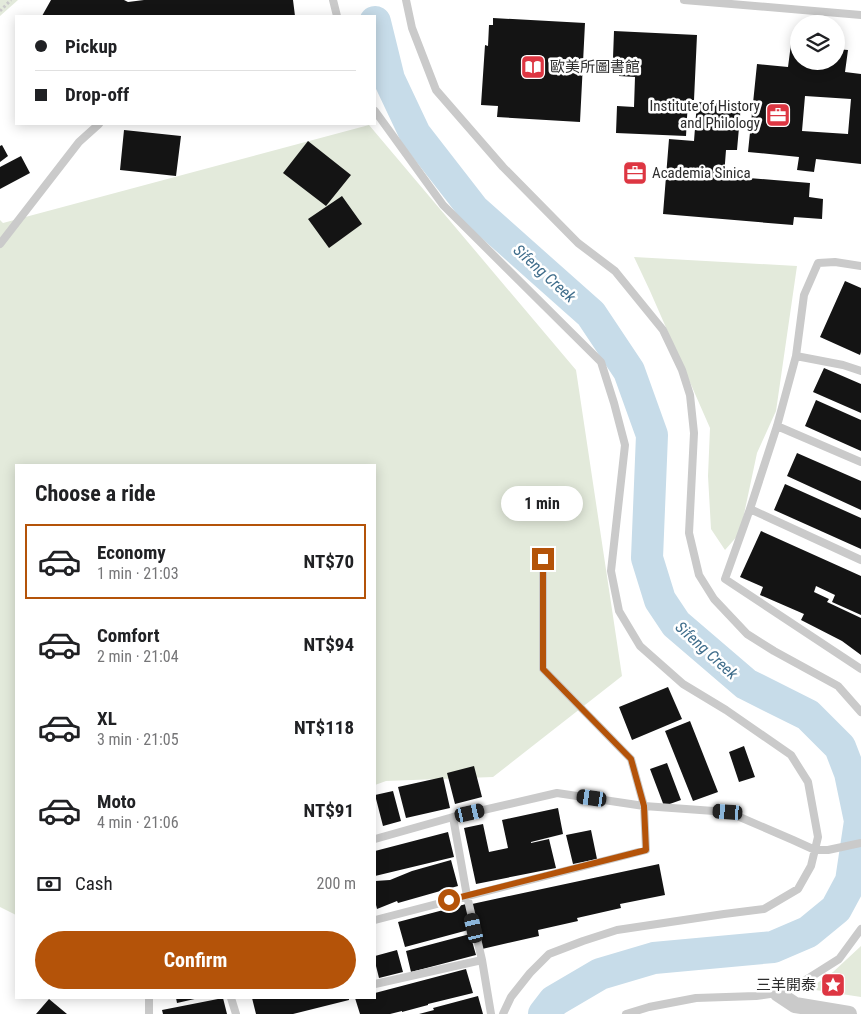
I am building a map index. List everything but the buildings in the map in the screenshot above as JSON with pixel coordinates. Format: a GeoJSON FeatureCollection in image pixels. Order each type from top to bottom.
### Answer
{"type":"FeatureCollection","features":[{"type":"Feature","properties":{"kind":"street"},"geometry":{"type":"LineString","coordinates":[[778,993],[795,1005],[850,1014]]}},
{"type":"Feature","properties":{"kind":"lane"},"geometry":{"type":"LineString","coordinates":[[332,0],[336,15]]}},
{"type":"Feature","properties":{"kind":"lane"},"geometry":{"type":"LineString","coordinates":[[406,0],[412,28],[436,90],[503,167],[537,202],[578,243],[615,271],[663,330],[682,370],[690,395],[694,433],[690,533],[699,575],[714,599],[747,634],[838,686],[861,712]]}},
{"type":"Feature","properties":{"kind":"lane"},"geometry":{"type":"LineString","coordinates":[[684,0],[744,3],[861,15]]}},
{"type":"Feature","properties":{"kind":"lane"},"geometry":{"type":"LineString","coordinates":[[376,112],[443,205],[601,362],[625,445],[611,571],[619,610],[640,646],[683,684],[726,710],[791,756],[808,782],[818,837],[811,866],[798,889],[764,909],[617,930],[549,954],[530,973],[511,997],[503,1014]]}},
{"type":"Feature","properties":{"kind":"lane"},"geometry":{"type":"LineString","coordinates":[[0,244],[79,142],[98,125]]}},
{"type":"Feature","properties":{"kind":"lane"},"geometry":{"type":"LineString","coordinates":[[861,266],[835,262],[818,263],[804,295],[796,356],[777,426],[725,579],[861,669]]}},
{"type":"Feature","properties":{"kind":"lane"},"geometry":{"type":"LineString","coordinates":[[796,356],[843,364],[861,371]]}},
{"type":"Feature","properties":{"kind":"lane"},"geometry":{"type":"LineString","coordinates":[[777,426],[861,462]]}},
{"type":"Feature","properties":{"kind":"lane"},"geometry":{"type":"LineString","coordinates":[[750,509],[861,560]]}},
{"type":"Feature","properties":{"kind":"lane"},"geometry":{"type":"LineString","coordinates":[[376,920],[646,850],[644,806],[631,759],[543,669],[543,559]]}},
{"type":"Feature","properties":{"kind":"lane"},"geometry":{"type":"LineString","coordinates":[[376,839],[452,817],[558,793],[644,806],[728,812],[815,850],[828,850],[861,843]]}},
{"type":"Feature","properties":{"kind":"lane"},"geometry":{"type":"LineString","coordinates":[[452,817],[467,896],[482,960],[491,1014]]}},
{"type":"Feature","properties":{"kind":"lane"},"geometry":{"type":"LineString","coordinates":[[626,1014],[649,1007],[696,998],[756,996],[778,993],[801,983],[839,959],[861,929]]}},
{"type":"Feature","properties":{"kind":"lane"},"geometry":{"type":"LineString","coordinates":[[376,984],[482,960]]}},
{"type":"Feature","properties":{"kind":"lane"},"geometry":{"type":"LineString","coordinates":[[149,999],[149,1014]]}},
{"type":"Feature","properties":{"kind":"lane"},"geometry":{"type":"LineString","coordinates":[[231,999],[236,1014]]}},
{"type":"Feature","properties":{"kind":"path"},"geometry":{"type":"LineString","coordinates":[[0,11],[11,0]]}},
{"type":"Feature","properties":{"kind":"green space"},"geometry":{"type":"Polygon","coordinates":[[[0,0],[18,0],[0,16],[0,0]]]}},
{"type":"Feature","properties":{"kind":"green space"},"geometry":{"type":"Polygon","coordinates":[[[369,125],[576,370],[622,676],[493,777],[386,781],[376,785],[376,464],[15,464],[15,914],[0,907],[0,220],[3,223],[369,125]]]}},
{"type":"Feature","properties":{"kind":"green space"},"geometry":{"type":"Polygon","coordinates":[[[634,257],[797,266],[776,411],[757,453],[740,533],[725,550],[711,529],[708,476],[710,428],[634,257]]]}},
{"type":"Feature","properties":{"kind":"green space"},"geometry":{"type":"Polygon","coordinates":[[[861,946],[861,997],[809,989],[833,972],[861,946]]]}},
{"type":"Feature","properties":{"kind":"waterway","name":"Sifeng Creek"},"geometry":{"type":"LineString","coordinates":[[376,26],[389,79],[415,134],[474,210],[591,314],[629,371],[652,435],[647,558],[660,600],[676,624],[746,684],[808,715],[840,747],[850,773],[860,821],[851,881],[836,909],[808,932],[773,947],[654,958],[600,974],[554,1001],[544,1014]]}},
{"type":"Feature","properties":{"kind":"place","name":"歐美所圖書館"},"geometry":{"type":"Point","coordinates":[533,67]}},
{"type":"Feature","properties":{"kind":"place","name":"Institute of History and Philology"},"geometry":{"type":"Point","coordinates":[778,115]}},
{"type":"Feature","properties":{"kind":"place","name":"Academia Sinica"},"geometry":{"type":"Point","coordinates":[635,173]}},
{"type":"Feature","properties":{"kind":"place","name":"三羊開泰"},"geometry":{"type":"Point","coordinates":[833,985]}},
{"type":"Feature","properties":{"kind":"route"},"geometry":{"type":"LineString","coordinates":[[449,900],[646,850],[644,806],[631,759],[543,669],[543,559]]}}]}
